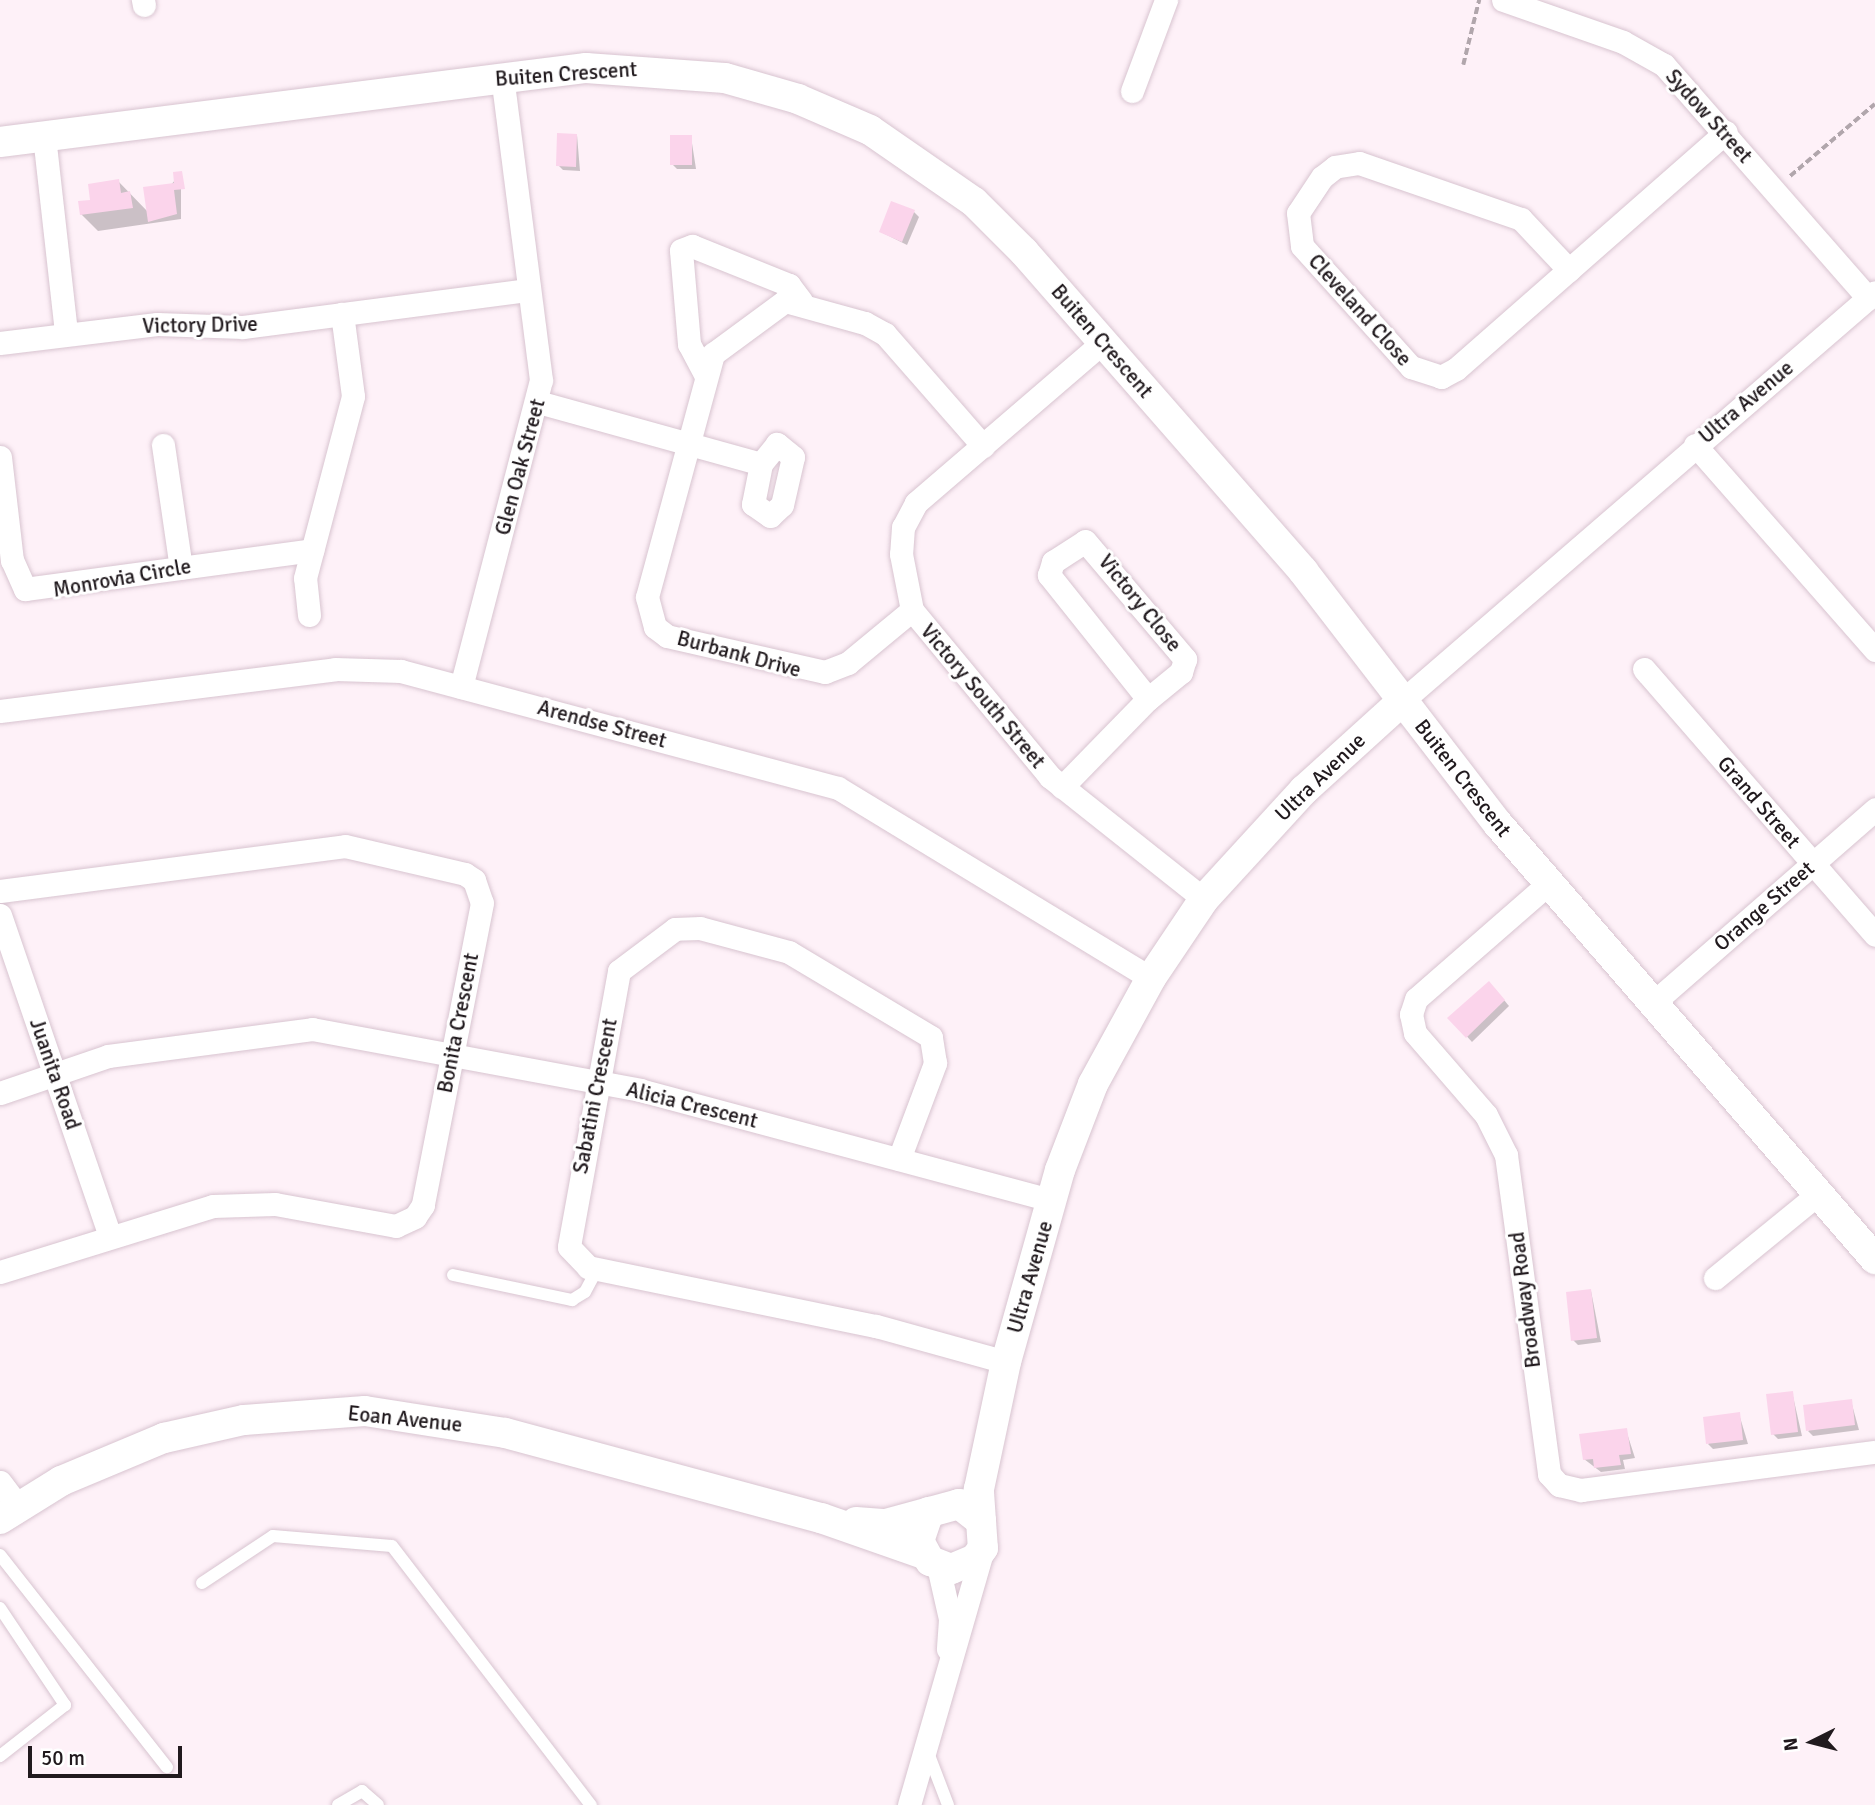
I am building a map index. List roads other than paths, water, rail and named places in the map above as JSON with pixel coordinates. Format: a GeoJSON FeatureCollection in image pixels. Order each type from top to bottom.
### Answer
{"type":"FeatureCollection","features":[{"type":"Feature","properties":{"kind":"street"},"geometry":{"type":"LineString","coordinates":[[1132,91],[1166,0]]}},
{"type":"Feature","properties":{"kind":"street","name":"Sydow Street"},"geometry":{"type":"LineString","coordinates":[[1503,0],[1646,54],[1726,132],[1774,189],[1872,295]]}},
{"type":"Feature","properties":{"kind":"street","name":"Buiten Crescent"},"geometry":{"type":"LineString","coordinates":[[0,142],[586,68],[702,74],[798,99],[870,130],[974,202],[1103,342],[1303,571],[1402,701],[1549,883],[1875,1259]]}},
{"type":"Feature","properties":{"kind":"street","name":"Glen Oak Street"},"geometry":{"type":"LineString","coordinates":[[461,687],[538,402],[529,290],[502,77]]}},
{"type":"Feature","properties":{"kind":"street","name":"Cleveland Close"},"geometry":{"type":"LineString","coordinates":[[1569,270],[1521,219],[1359,163],[1335,167],[1322,177],[1298,213],[1302,246],[1425,376],[1456,369],[1569,270],[1726,132]]}},
{"type":"Feature","properties":{"kind":"street"},"geometry":{"type":"LineString","coordinates":[[0,343],[66,333],[44,136]]}},
{"type":"Feature","properties":{"kind":"street"},"geometry":{"type":"LineString","coordinates":[[706,376],[689,344],[681,250],[692,246],[789,285],[801,301],[879,329],[983,446]]}},
{"type":"Feature","properties":{"kind":"street","name":"Victory Drive"},"geometry":{"type":"LineString","coordinates":[[66,333],[158,324],[243,327],[529,290]]}},
{"type":"Feature","properties":{"kind":"street","name":"Ultra Avenue"},"geometry":{"type":"LineString","coordinates":[[982,1535],[979,1489],[991,1421],[1051,1200],[1093,1084],[1151,978],[1204,899],[1304,790],[1402,701],[1872,295]]}},
{"type":"Feature","properties":{"kind":"street","name":"Burbank Drive"},"geometry":{"type":"LineString","coordinates":[[801,301],[776,305],[720,345],[706,376],[647,597],[648,613],[661,632],[825,672],[848,663],[912,610]]}},
{"type":"Feature","properties":{"kind":"street"},"geometry":{"type":"LineString","coordinates":[[309,615],[305,578],[353,396],[341,314]]}},
{"type":"Feature","properties":{"kind":"street","name":"Victory South Street"},"geometry":{"type":"LineString","coordinates":[[1103,342],[983,446],[906,519],[900,545],[912,610],[1062,787],[1204,899]]}},
{"type":"Feature","properties":{"kind":"street"},"geometry":{"type":"LineString","coordinates":[[538,402],[761,464]]}},
{"type":"Feature","properties":{"kind":"street"},"geometry":{"type":"LineString","coordinates":[[163,445],[181,568]]}},
{"type":"Feature","properties":{"kind":"street"},"geometry":{"type":"LineString","coordinates":[[1695,446],[1875,650]]}},
{"type":"Feature","properties":{"kind":"street","name":"Monrovia Circle"},"geometry":{"type":"LineString","coordinates":[[0,457],[12,560],[25,589],[312,550]]}},
{"type":"Feature","properties":{"kind":"street","name":"Victory Close"},"geometry":{"type":"LineString","coordinates":[[1062,787],[1148,699],[1181,672],[1185,659],[1093,545],[1080,541],[1053,562],[1049,575],[1148,699]]}},
{"type":"Feature","properties":{"kind":"street","name":"Arendse Street"},"geometry":{"type":"LineString","coordinates":[[0,711],[344,668],[385,668],[838,788],[1151,978]]}},
{"type":"Feature","properties":{"kind":"street","name":"Grand Street"},"geometry":{"type":"LineString","coordinates":[[1644,668],[1875,935]]}},
{"type":"Feature","properties":{"kind":"street","name":"Orange Street"},"geometry":{"type":"LineString","coordinates":[[1653,1003],[1875,809]]}},
{"type":"Feature","properties":{"kind":"street","name":"Bonita Crescent"},"geometry":{"type":"LineString","coordinates":[[0,891],[345,846],[465,874],[474,880],[482,903],[422,1205],[407,1222],[244,1203],[170,1214],[0,1272]]}},
{"type":"Feature","properties":{"kind":"street","name":"Broadway Road"},"geometry":{"type":"LineString","coordinates":[[1549,883],[1416,999],[1411,1014],[1416,1033],[1486,1115],[1506,1155],[1549,1474],[1566,1489],[1581,1490],[1875,1452]]}},
{"type":"Feature","properties":{"kind":"street","name":"Juanita Road"},"geometry":{"type":"LineString","coordinates":[[0,915],[110,1233]]}},
{"type":"Feature","properties":{"kind":"street","name":"Sabatini Crescent"},"geometry":{"type":"LineString","coordinates":[[899,1159],[935,1063],[931,1037],[810,962],[762,943],[683,927],[625,964],[597,1081],[568,1240],[575,1259],[598,1268],[876,1326],[1006,1362]]}},
{"type":"Feature","properties":{"kind":"street","name":"Alicia Crescent"},"geometry":{"type":"LineString","coordinates":[[0,1093],[108,1056],[281,1030],[312,1029],[597,1081],[1051,1200]]}},
{"type":"Feature","properties":{"kind":"street"},"geometry":{"type":"LineString","coordinates":[[1715,1279],[1818,1194]]}},
{"type":"Feature","properties":{"kind":"street","name":"Eoan Avenue"},"geometry":{"type":"LineString","coordinates":[[9,1513],[111,1457],[203,1427],[365,1411],[454,1422],[821,1518],[931,1560]]}},
{"type":"Feature","properties":{"kind":"street","name":"Ultra Avenue"},"geometry":{"type":"LineString","coordinates":[[930,1511],[975,1455],[991,1421]]}},
{"type":"Feature","properties":{"kind":"street"},"geometry":{"type":"LineString","coordinates":[[0,1482],[9,1513]]}},
{"type":"Feature","properties":{"kind":"street"},"geometry":{"type":"LineString","coordinates":[[909,1805],[926,1750],[947,1670],[982,1535],[960,1504],[930,1511],[920,1526],[950,1619],[947,1670]]}},
{"type":"Feature","properties":{"kind":"street","name":"Eoan Avenue"},"geometry":{"type":"LineString","coordinates":[[821,1518],[869,1525],[930,1511]]}},
{"type":"Feature","properties":{"kind":"street"},"geometry":{"type":"LineString","coordinates":[[931,1560],[964,1567],[982,1535]]}},
{"type":"Feature","properties":{"kind":"lane"},"geometry":{"type":"LineString","coordinates":[[453,1275],[572,1300],[585,1292],[598,1268]]}},
{"type":"Feature","properties":{"kind":"lane"},"geometry":{"type":"LineString","coordinates":[[202,1583],[273,1536],[392,1546],[591,1805]]}},
{"type":"Feature","properties":{"kind":"lane"},"geometry":{"type":"LineString","coordinates":[[0,1555],[167,1767]]}},
{"type":"Feature","properties":{"kind":"lane"},"geometry":{"type":"LineString","coordinates":[[0,1608],[65,1705],[0,1756]]}},
{"type":"Feature","properties":{"kind":"lane"},"geometry":{"type":"LineString","coordinates":[[926,1750],[948,1805]]}},
{"type":"Feature","properties":{"kind":"lane"},"geometry":{"type":"LineString","coordinates":[[338,1805],[362,1791],[378,1805]]}}]}
